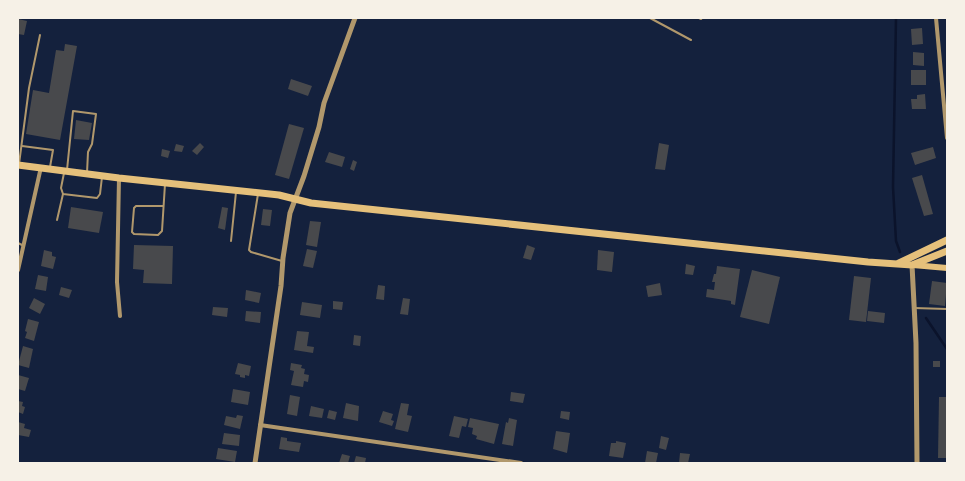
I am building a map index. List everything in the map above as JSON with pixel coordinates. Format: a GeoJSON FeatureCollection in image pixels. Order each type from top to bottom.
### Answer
{"type":"FeatureCollection","features":[{"type":"Feature","properties":{"kind":"main road"},"geometry":{"type":"LineString","coordinates":[[19,165],[119,178],[279,195],[319,204],[868,262],[912,264],[947,268]]}},
{"type":"Feature","properties":{"kind":"main road"},"geometry":{"type":"LineString","coordinates":[[897,264],[947,240]]}},
{"type":"Feature","properties":{"kind":"main road"},"geometry":{"type":"LineString","coordinates":[[912,264],[947,251]]}},
{"type":"Feature","properties":{"kind":"street"},"geometry":{"type":"LineString","coordinates":[[255,463],[281,286],[290,213],[296,199],[319,126],[324,103],[355,18]]}},
{"type":"Feature","properties":{"kind":"street"},"geometry":{"type":"LineString","coordinates":[[936,18],[947,138]]}},
{"type":"Feature","properties":{"kind":"street"},"geometry":{"type":"LineString","coordinates":[[18,270],[41,168]]}},
{"type":"Feature","properties":{"kind":"street"},"geometry":{"type":"LineString","coordinates":[[119,178],[117,282],[120,316]]}},
{"type":"Feature","properties":{"kind":"street"},"geometry":{"type":"LineString","coordinates":[[912,264],[917,463]]}},
{"type":"Feature","properties":{"kind":"street"},"geometry":{"type":"LineString","coordinates":[[260,425],[521,463]]}},
{"type":"Feature","properties":{"kind":"lane"},"geometry":{"type":"LineString","coordinates":[[650,18],[691,40]]}},
{"type":"Feature","properties":{"kind":"lane"},"geometry":{"type":"LineString","coordinates":[[19,165],[29,88],[40,35]]}},
{"type":"Feature","properties":{"kind":"lane"},"geometry":{"type":"LineString","coordinates":[[57,220],[63,194],[62,188],[66,171],[73,111],[96,114],[92,144],[88,152],[86,174]]}},
{"type":"Feature","properties":{"kind":"lane"},"geometry":{"type":"LineString","coordinates":[[22,146],[53,150],[50,169]]}},
{"type":"Feature","properties":{"kind":"lane"},"geometry":{"type":"LineString","coordinates":[[63,194],[97,198],[100,194],[102,176]]}},
{"type":"Feature","properties":{"kind":"lane"},"geometry":{"type":"LineString","coordinates":[[164,206],[136,206],[134,208],[132,232],[134,234],[161,234],[164,206],[165,183]]}},
{"type":"Feature","properties":{"kind":"lane"},"geometry":{"type":"LineString","coordinates":[[232,241],[236,190]]}},
{"type":"Feature","properties":{"kind":"lane"},"geometry":{"type":"LineString","coordinates":[[258,193],[249,250],[251,252],[283,261]]}},
{"type":"Feature","properties":{"kind":"lane"},"geometry":{"type":"LineString","coordinates":[[18,243],[24,246]]}},
{"type":"Feature","properties":{"kind":"lane"},"geometry":{"type":"LineString","coordinates":[[914,308],[947,310]]}},
{"type":"Feature","properties":{"kind":"building"},"geometry":{"type":"Polygon","coordinates":[[[18,19],[27,21],[24,35],[18,34],[18,19]]]}},
{"type":"Feature","properties":{"kind":"building"},"geometry":{"type":"Polygon","coordinates":[[[922,28],[923,44],[912,45],[911,29],[922,28]]]}},
{"type":"Feature","properties":{"kind":"building"},"geometry":{"type":"Polygon","coordinates":[[[65,44],[77,46],[60,140],[26,134],[33,90],[49,93],[56,50],[64,51],[65,44]]]}},
{"type":"Feature","properties":{"kind":"building"},"geometry":{"type":"Polygon","coordinates":[[[913,52],[924,53],[924,66],[913,65],[913,52]]]}},
{"type":"Feature","properties":{"kind":"building"},"geometry":{"type":"Polygon","coordinates":[[[911,70],[926,70],[926,85],[911,85],[911,70]]]}},
{"type":"Feature","properties":{"kind":"building"},"geometry":{"type":"Polygon","coordinates":[[[291,79],[312,86],[308,96],[288,89],[291,79]]]}},
{"type":"Feature","properties":{"kind":"building"},"geometry":{"type":"Polygon","coordinates":[[[925,94],[926,109],[912,109],[911,99],[917,99],[917,95],[925,94]]]}},
{"type":"Feature","properties":{"kind":"building"},"geometry":{"type":"Polygon","coordinates":[[[76,120],[92,123],[89,140],[74,139],[76,120]]]}},
{"type":"Feature","properties":{"kind":"building"},"geometry":{"type":"Polygon","coordinates":[[[289,124],[304,128],[289,179],[275,175],[289,124]]]}},
{"type":"Feature","properties":{"kind":"building"},"geometry":{"type":"Polygon","coordinates":[[[200,143],[204,147],[197,155],[192,151],[200,143]]]}},
{"type":"Feature","properties":{"kind":"building"},"geometry":{"type":"Polygon","coordinates":[[[659,143],[669,145],[665,170],[655,169],[659,143]]]}},
{"type":"Feature","properties":{"kind":"building"},"geometry":{"type":"Polygon","coordinates":[[[176,144],[184,146],[182,152],[174,151],[176,144]]]}},
{"type":"Feature","properties":{"kind":"building"},"geometry":{"type":"Polygon","coordinates":[[[933,147],[936,158],[915,165],[911,153],[933,147]]]}},
{"type":"Feature","properties":{"kind":"building"},"geometry":{"type":"Polygon","coordinates":[[[162,149],[170,151],[168,158],[161,156],[162,149]]]}},
{"type":"Feature","properties":{"kind":"building"},"geometry":{"type":"Polygon","coordinates":[[[329,152],[345,157],[342,167],[325,162],[329,152]]]}},
{"type":"Feature","properties":{"kind":"building"},"geometry":{"type":"Polygon","coordinates":[[[353,160],[357,162],[354,171],[350,169],[353,160]]]}},
{"type":"Feature","properties":{"kind":"building"},"geometry":{"type":"Polygon","coordinates":[[[922,175],[933,214],[924,216],[912,178],[922,175]]]}},
{"type":"Feature","properties":{"kind":"building"},"geometry":{"type":"Polygon","coordinates":[[[71,207],[103,212],[99,233],[68,228],[71,207]]]}},
{"type":"Feature","properties":{"kind":"building"},"geometry":{"type":"Polygon","coordinates":[[[222,207],[228,208],[225,230],[218,228],[222,207]]]}},
{"type":"Feature","properties":{"kind":"building"},"geometry":{"type":"Polygon","coordinates":[[[263,209],[272,210],[270,226],[261,225],[263,209]]]}},
{"type":"Feature","properties":{"kind":"building"},"geometry":{"type":"Polygon","coordinates":[[[310,221],[321,222],[317,247],[306,245],[310,221]]]}},
{"type":"Feature","properties":{"kind":"building"},"geometry":{"type":"Polygon","coordinates":[[[134,245],[173,246],[172,284],[143,283],[144,270],[133,269],[134,245]]]}},
{"type":"Feature","properties":{"kind":"building"},"geometry":{"type":"Polygon","coordinates":[[[527,245],[535,248],[531,260],[523,258],[527,245]]]}},
{"type":"Feature","properties":{"kind":"building"},"geometry":{"type":"Polygon","coordinates":[[[307,249],[317,251],[313,268],[303,266],[307,249]]]}},
{"type":"Feature","properties":{"kind":"building"},"geometry":{"type":"Polygon","coordinates":[[[44,250],[52,252],[52,256],[56,257],[53,269],[41,266],[44,250]]]}},
{"type":"Feature","properties":{"kind":"building"},"geometry":{"type":"Polygon","coordinates":[[[598,250],[614,252],[612,272],[597,270],[598,250]]]}},
{"type":"Feature","properties":{"kind":"building"},"geometry":{"type":"Polygon","coordinates":[[[686,264],[695,266],[693,275],[685,274],[686,264]]]}},
{"type":"Feature","properties":{"kind":"building"},"geometry":{"type":"Polygon","coordinates":[[[717,266],[740,269],[735,305],[731,304],[731,301],[706,297],[707,289],[714,290],[715,282],[712,282],[714,274],[716,274],[717,266]]]}},
{"type":"Feature","properties":{"kind":"building"},"geometry":{"type":"Polygon","coordinates":[[[752,270],[780,277],[769,324],[740,317],[752,270]]]}},
{"type":"Feature","properties":{"kind":"building"},"geometry":{"type":"Polygon","coordinates":[[[38,275],[48,277],[46,291],[35,289],[38,275]]]}},
{"type":"Feature","properties":{"kind":"building"},"geometry":{"type":"Polygon","coordinates":[[[854,276],[871,278],[866,322],[849,320],[854,276]]]}},
{"type":"Feature","properties":{"kind":"building"},"geometry":{"type":"Polygon","coordinates":[[[932,281],[947,283],[945,306],[929,304],[932,281]]]}},
{"type":"Feature","properties":{"kind":"building"},"geometry":{"type":"Polygon","coordinates":[[[660,283],[662,295],[648,297],[646,286],[660,283]]]}},
{"type":"Feature","properties":{"kind":"building"},"geometry":{"type":"Polygon","coordinates":[[[378,285],[385,286],[384,300],[376,299],[378,285]]]}},
{"type":"Feature","properties":{"kind":"building"},"geometry":{"type":"Polygon","coordinates":[[[61,287],[72,290],[69,298],[59,295],[61,287]]]}},
{"type":"Feature","properties":{"kind":"building"},"geometry":{"type":"Polygon","coordinates":[[[246,290],[261,293],[259,303],[245,300],[246,290]]]}},
{"type":"Feature","properties":{"kind":"building"},"geometry":{"type":"Polygon","coordinates":[[[34,298],[45,304],[40,314],[29,308],[34,298]]]}},
{"type":"Feature","properties":{"kind":"building"},"geometry":{"type":"Polygon","coordinates":[[[403,298],[410,299],[408,315],[400,314],[403,298]]]}},
{"type":"Feature","properties":{"kind":"building"},"geometry":{"type":"Polygon","coordinates":[[[333,301],[343,302],[342,310],[333,309],[333,301]]]}},
{"type":"Feature","properties":{"kind":"building"},"geometry":{"type":"Polygon","coordinates":[[[302,302],[322,305],[320,318],[300,315],[302,302]]]}},
{"type":"Feature","properties":{"kind":"building"},"geometry":{"type":"Polygon","coordinates":[[[213,307],[228,308],[227,317],[212,315],[213,307]]]}},
{"type":"Feature","properties":{"kind":"building"},"geometry":{"type":"Polygon","coordinates":[[[246,311],[261,312],[260,323],[245,321],[246,311]]]}},
{"type":"Feature","properties":{"kind":"building"},"geometry":{"type":"Polygon","coordinates":[[[868,311],[885,313],[884,323],[867,321],[868,311]]]}},
{"type":"Feature","properties":{"kind":"building"},"geometry":{"type":"Polygon","coordinates":[[[28,319],[39,322],[34,341],[25,338],[28,319]]]}},
{"type":"Feature","properties":{"kind":"building"},"geometry":{"type":"Polygon","coordinates":[[[297,331],[309,332],[307,346],[314,347],[313,353],[294,350],[297,331]]]}},
{"type":"Feature","properties":{"kind":"building"},"geometry":{"type":"Polygon","coordinates":[[[354,335],[361,336],[360,346],[353,345],[354,335]]]}},
{"type":"Feature","properties":{"kind":"building"},"geometry":{"type":"Polygon","coordinates":[[[23,346],[33,349],[29,368],[18,365],[23,346]]]}},
{"type":"Feature","properties":{"kind":"building"},"geometry":{"type":"Polygon","coordinates":[[[933,361],[940,361],[940,367],[933,367],[933,361]]]}},
{"type":"Feature","properties":{"kind":"building"},"geometry":{"type":"Polygon","coordinates":[[[238,363],[251,366],[249,376],[245,375],[245,378],[235,374],[238,363]]]}},
{"type":"Feature","properties":{"kind":"building"},"geometry":{"type":"Polygon","coordinates":[[[291,363],[302,365],[301,368],[305,369],[304,374],[309,375],[308,382],[304,381],[303,387],[291,385],[294,371],[290,370],[291,363]]]}},
{"type":"Feature","properties":{"kind":"building"},"geometry":{"type":"Polygon","coordinates":[[[18,375],[29,378],[25,391],[18,389],[18,375]]]}},
{"type":"Feature","properties":{"kind":"building"},"geometry":{"type":"Polygon","coordinates":[[[233,389],[250,392],[248,405],[231,402],[233,389]]]}},
{"type":"Feature","properties":{"kind":"building"},"geometry":{"type":"Polygon","coordinates":[[[511,392],[525,394],[523,403],[510,401],[511,392]]]}},
{"type":"Feature","properties":{"kind":"building"},"geometry":{"type":"Polygon","coordinates":[[[290,395],[300,397],[297,416],[287,414],[290,395]]]}},
{"type":"Feature","properties":{"kind":"building"},"geometry":{"type":"Polygon","coordinates":[[[939,397],[947,397],[947,458],[938,458],[939,397]]]}},
{"type":"Feature","properties":{"kind":"building"},"geometry":{"type":"Polygon","coordinates":[[[18,401],[23,402],[22,406],[25,407],[23,414],[18,412],[18,401]]]}},
{"type":"Feature","properties":{"kind":"building"},"geometry":{"type":"Polygon","coordinates":[[[346,403],[359,406],[358,421],[343,418],[346,403]]]}},
{"type":"Feature","properties":{"kind":"building"},"geometry":{"type":"Polygon","coordinates":[[[401,403],[409,404],[407,415],[412,416],[408,432],[395,429],[401,403]]]}},
{"type":"Feature","properties":{"kind":"building"},"geometry":{"type":"Polygon","coordinates":[[[311,406],[324,409],[322,418],[309,416],[311,406]]]}},
{"type":"Feature","properties":{"kind":"building"},"geometry":{"type":"Polygon","coordinates":[[[329,410],[337,412],[335,420],[327,418],[329,410]]]}},
{"type":"Feature","properties":{"kind":"building"},"geometry":{"type":"Polygon","coordinates":[[[383,411],[393,414],[391,420],[394,421],[392,426],[379,422],[383,411]]]}},
{"type":"Feature","properties":{"kind":"building"},"geometry":{"type":"Polygon","coordinates":[[[561,411],[570,412],[569,420],[560,418],[561,411]]]}},
{"type":"Feature","properties":{"kind":"building"},"geometry":{"type":"Polygon","coordinates":[[[237,415],[243,416],[240,429],[224,425],[226,416],[236,418],[237,415]]]}},
{"type":"Feature","properties":{"kind":"building"},"geometry":{"type":"Polygon","coordinates":[[[454,416],[468,419],[466,427],[462,426],[459,438],[449,436],[454,416]]]}},
{"type":"Feature","properties":{"kind":"building"},"geometry":{"type":"Polygon","coordinates":[[[470,418],[499,424],[494,444],[476,439],[477,436],[472,434],[473,428],[468,427],[470,418]]]}},
{"type":"Feature","properties":{"kind":"building"},"geometry":{"type":"Polygon","coordinates":[[[509,418],[517,420],[513,446],[502,444],[506,422],[508,423],[509,418]]]}},
{"type":"Feature","properties":{"kind":"building"},"geometry":{"type":"Polygon","coordinates":[[[18,422],[25,424],[24,428],[31,430],[29,437],[18,435],[18,422]]]}},
{"type":"Feature","properties":{"kind":"building"},"geometry":{"type":"Polygon","coordinates":[[[556,431],[570,433],[567,453],[553,449],[556,431]]]}},
{"type":"Feature","properties":{"kind":"building"},"geometry":{"type":"Polygon","coordinates":[[[224,433],[240,435],[239,446],[222,444],[224,433]]]}},
{"type":"Feature","properties":{"kind":"building"},"geometry":{"type":"Polygon","coordinates":[[[661,436],[669,438],[666,450],[659,448],[661,436]]]}},
{"type":"Feature","properties":{"kind":"building"},"geometry":{"type":"Polygon","coordinates":[[[281,437],[287,438],[287,441],[301,443],[299,452],[279,449],[281,437]]]}},
{"type":"Feature","properties":{"kind":"building"},"geometry":{"type":"Polygon","coordinates":[[[616,441],[626,443],[623,458],[609,456],[611,443],[616,443],[616,441]]]}},
{"type":"Feature","properties":{"kind":"building"},"geometry":{"type":"Polygon","coordinates":[[[218,448],[237,451],[235,462],[216,459],[218,448]]]}},
{"type":"Feature","properties":{"kind":"building"},"geometry":{"type":"Polygon","coordinates":[[[647,451],[658,453],[656,463],[645,463],[647,451]]]}},
{"type":"Feature","properties":{"kind":"building"},"geometry":{"type":"Polygon","coordinates":[[[680,453],[690,454],[688,463],[679,463],[680,453]]]}},
{"type":"Feature","properties":{"kind":"building"},"geometry":{"type":"Polygon","coordinates":[[[342,454],[350,456],[348,463],[339,463],[342,454]]]}},
{"type":"Feature","properties":{"kind":"building"},"geometry":{"type":"Polygon","coordinates":[[[356,456],[366,458],[365,463],[354,463],[356,456]]]}},
{"type":"Feature","properties":{"kind":"waterway"},"geometry":{"type":"LineString","coordinates":[[896,18],[893,187],[896,241],[900,252]]}},
{"type":"Feature","properties":{"kind":"waterway"},"geometry":{"type":"LineString","coordinates":[[926,318],[947,349]]}}]}
